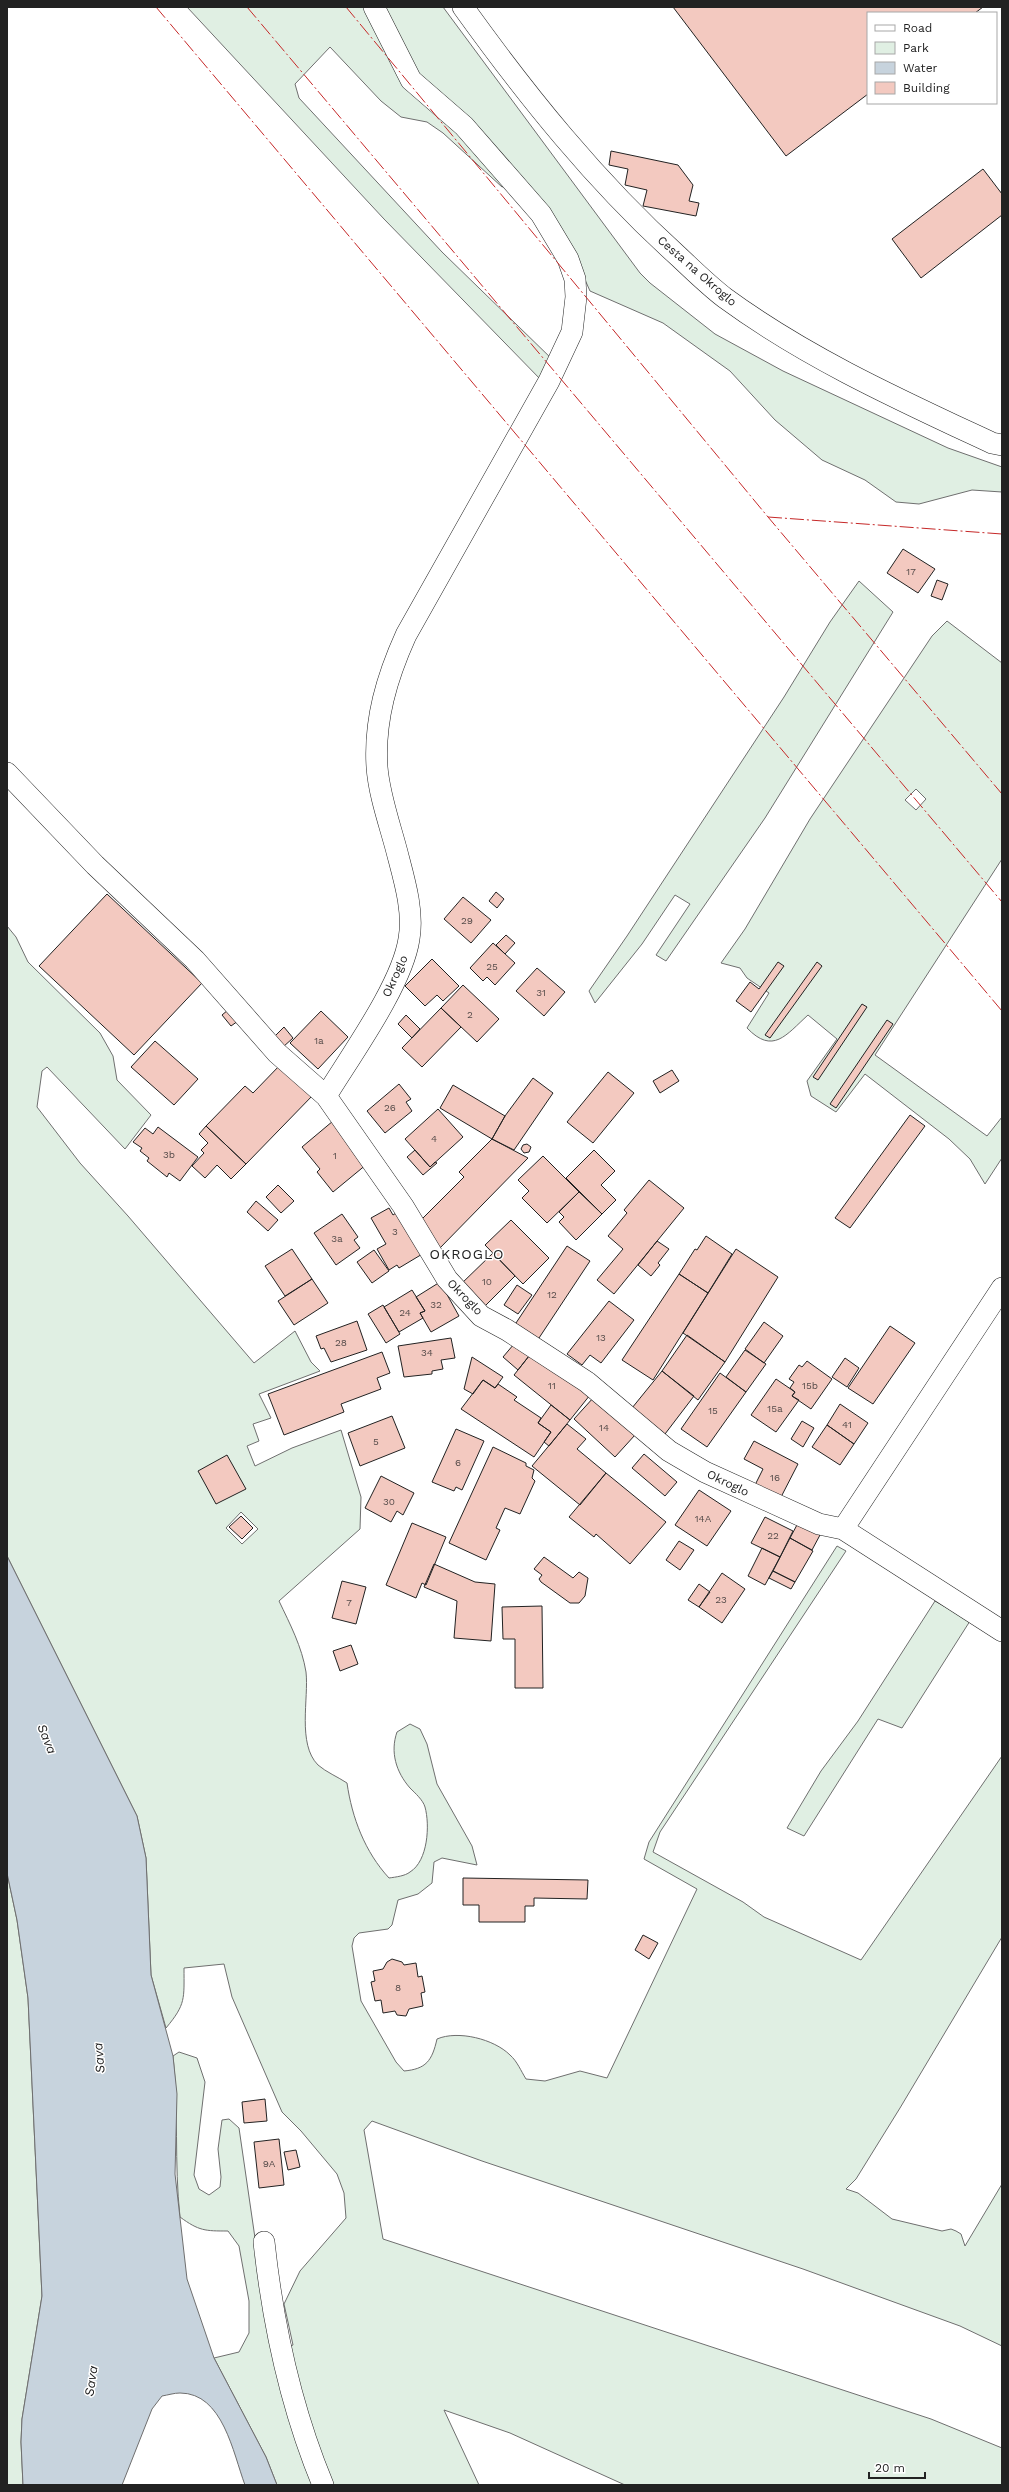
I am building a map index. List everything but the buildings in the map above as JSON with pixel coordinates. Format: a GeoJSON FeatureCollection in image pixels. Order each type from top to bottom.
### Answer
{"type":"FeatureCollection","features":[{"type":"Feature","properties":{"kind":"street","name":"Okroglo"},"geometry":{"type":"LineString","coordinates":[[374,7],[411,80],[464,126],[541,214],[568,259],[575,279],[576,297],[572,332],[549,381],[406,635],[394,660],[384,692],[377,733],[377,768],[408,899],[410,937],[405,958],[393,984],[326,1096],[403,1206],[447,1279],[481,1316],[507,1330],[587,1382],[669,1452],[719,1479],[819,1524],[844,1529],[1002,1630]]}},
{"type":"Feature","properties":{"kind":"street","name":"Cesta na Okroglo"},"geometry":{"type":"LineString","coordinates":[[463,7],[508,70],[597,176],[649,230],[724,297],[808,353],[893,397],[992,443],[1002,445]]}},
{"type":"Feature","properties":{"kind":"street"},"geometry":{"type":"LineString","coordinates":[[7,773],[95,865],[195,960],[277,1053],[326,1096]]}},
{"type":"Feature","properties":{"kind":"street"},"geometry":{"type":"LineString","coordinates":[[844,1529],[1002,1288]]}},
{"type":"Feature","properties":{"kind":"street"},"geometry":{"type":"LineString","coordinates":[[264,2242],[283,2362],[305,2443],[323,2485]]}},
{"type":"Feature","properties":{"kind":"green space"},"geometry":{"type":"Polygon","coordinates":[[[187,7],[367,7],[432,100],[485,166],[505,186],[502,187],[443,133],[427,122],[401,117],[381,101],[330,47],[295,84],[299,98],[442,252],[555,362],[543,382],[384,219],[187,7]]]}},
{"type":"Feature","properties":{"kind":"green space"},"geometry":{"type":"Polygon","coordinates":[[[382,7],[443,7],[640,273],[650,283],[715,334],[783,371],[948,448],[1002,467],[1002,492],[972,490],[919,504],[896,502],[865,480],[822,460],[775,420],[730,371],[663,323],[590,291],[582,273],[419,77],[382,7]]]}},
{"type":"Feature","properties":{"kind":"green space"},"geometry":{"type":"Polygon","coordinates":[[[859,581],[893,612],[765,818],[666,961],[656,955],[690,904],[675,895],[642,944],[595,1003],[589,991],[627,936],[784,697],[830,622],[859,581]]]}},
{"type":"Feature","properties":{"kind":"green space"},"geometry":{"type":"Polygon","coordinates":[[[947,621],[1002,663],[1002,859],[875,1055],[987,1136],[1002,1117],[1002,1158],[985,1184],[970,1159],[949,1139],[865,1074],[836,1112],[811,1096],[807,1081],[837,1039],[808,1015],[786,1035],[779,1039],[772,1041],[764,1040],[756,1036],[747,1028],[769,993],[747,978],[740,968],[721,963],[745,929],[810,819],[932,636],[947,621]],[[916,789],[905,800],[916,810],[926,799],[916,789]]]}},
{"type":"Feature","properties":{"kind":"green space"},"geometry":{"type":"Polygon","coordinates":[[[7,926],[16,937],[28,962],[100,1033],[113,1056],[117,1080],[151,1115],[125,1149],[47,1067],[42,1071],[37,1107],[80,1163],[128,1216],[254,1363],[295,1331],[311,1362],[320,1371],[259,1394],[271,1418],[253,1424],[259,1441],[247,1446],[255,1466],[292,1448],[341,1430],[361,1497],[360,1529],[279,1601],[299,1645],[306,1672],[307,1683],[305,1720],[308,1745],[312,1756],[318,1765],[347,1783],[352,1809],[366,1846],[389,1878],[392,1878],[406,1874],[416,1867],[421,1860],[426,1842],[427,1815],[424,1804],[405,1782],[398,1769],[394,1754],[397,1732],[410,1724],[420,1729],[427,1744],[437,1784],[472,1846],[477,1865],[442,1858],[434,1862],[432,1883],[418,1894],[398,1900],[392,1925],[388,1929],[359,1933],[354,1938],[352,1946],[361,2001],[396,2062],[404,2071],[423,2066],[433,2053],[437,2039],[455,2035],[475,2038],[495,2044],[515,2060],[526,2079],[545,2081],[580,2071],[607,2078],[697,1889],[644,1859],[649,1842],[837,1546],[846,1551],[660,1832],[653,1852],[743,1902],[764,1917],[861,1960],[1002,1756],[1002,1937],[900,2108],[856,2179],[846,2189],[858,2193],[892,2219],[942,2231],[951,2229],[956,2231],[961,2234],[965,2246],[1002,2184],[1002,2346],[960,2326],[803,2269],[482,2161],[372,2121],[364,2130],[383,2239],[931,2419],[1002,2448],[1002,2485],[625,2485],[510,2433],[444,2410],[479,2485],[277,2485],[266,2457],[214,2358],[239,2352],[249,2333],[249,2301],[239,2246],[228,2231],[213,2231],[197,2228],[180,2217],[177,2177],[176,2096],[173,2056],[179,2052],[197,2058],[205,2082],[194,2175],[199,2189],[209,2195],[220,2187],[221,2177],[218,2149],[222,2120],[229,2119],[239,2128],[263,2293],[281,2350],[293,2345],[284,2304],[300,2271],[346,2218],[344,2193],[337,2174],[301,2131],[282,2112],[232,1997],[224,1964],[184,1968],[184,1994],[182,2001],[173,2020],[166,2028],[151,1975],[146,1858],[137,1816],[7,1556],[7,926]],[[241,1512],[226,1528],[242,1544],[258,1529],[241,1512]]]}},
{"type":"Feature","properties":{"kind":"green space"},"geometry":{"type":"Polygon","coordinates":[[[935,1601],[970,1621],[902,1728],[878,1719],[804,1836],[787,1828],[821,1771],[858,1721],[935,1601]]]}},
{"type":"Feature","properties":{"kind":"green space"},"geometry":{"type":"Polygon","coordinates":[[[7,1873],[17,1920],[28,1998],[42,2296],[22,2419],[21,2442],[23,2485],[7,2485],[7,1873]]]}},
{"type":"Feature","properties":{"kind":"water","name":"Sava"},"geometry":{"type":"Polygon","coordinates":[[[7,1556],[137,1816],[146,1858],[151,1975],[173,2056],[177,2094],[175,2174],[187,2279],[214,2358],[266,2457],[277,2485],[245,2485],[224,2427],[216,2414],[207,2403],[195,2396],[180,2393],[162,2396],[152,2409],[122,2485],[23,2485],[21,2442],[22,2419],[42,2296],[28,1998],[17,1920],[7,1873],[7,1556]]]}},
{"type":"Feature","properties":{"kind":"power"},"geometry":{"type":"LineString","coordinates":[[156,7],[1002,1011]]}},
{"type":"Feature","properties":{"kind":"power"},"geometry":{"type":"LineString","coordinates":[[247,7],[1002,902]]}},
{"type":"Feature","properties":{"kind":"power"},"geometry":{"type":"LineString","coordinates":[[346,7],[768,517],[1002,794]]}},
{"type":"Feature","properties":{"kind":"power"},"geometry":{"type":"LineString","coordinates":[[768,517],[1002,534]]}},
{"type":"Feature","properties":{"kind":"district","name":"OKROGLO"},"geometry":{"type":"Point","coordinates":[467,1254]}}]}
